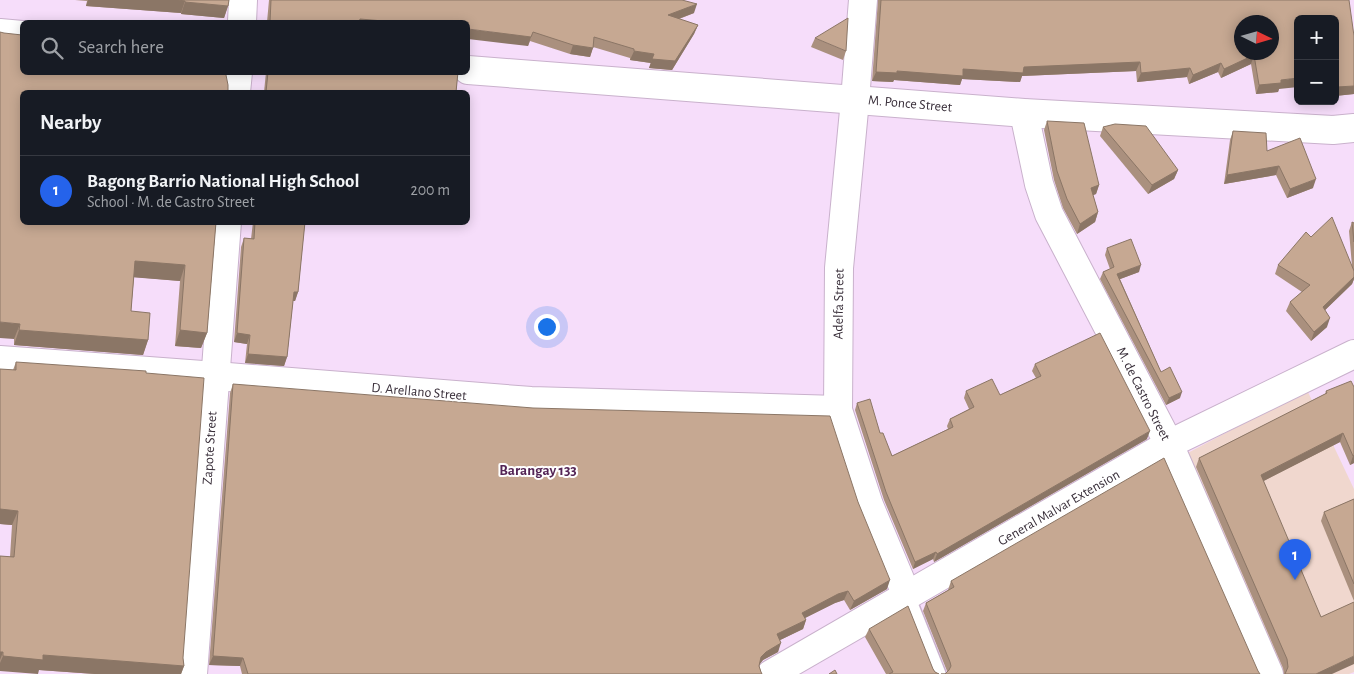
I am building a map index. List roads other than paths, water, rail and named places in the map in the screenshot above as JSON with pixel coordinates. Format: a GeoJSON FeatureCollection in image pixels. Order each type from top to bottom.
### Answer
{"type":"FeatureCollection","features":[{"type":"Feature","properties":{"kind":"street"},"geometry":{"type":"LineString","coordinates":[[242,20],[243,0]]}},
{"type":"Feature","properties":{"kind":"street","name":"Adelfa Street"},"geometry":{"type":"LineString","coordinates":[[863,0],[839,268],[838,410],[869,505],[907,596]]}},
{"type":"Feature","properties":{"kind":"street"},"geometry":{"type":"LineString","coordinates":[[0,33],[20,35]]}},
{"type":"Feature","properties":{"kind":"street","name":"M. Ponce Street"},"geometry":{"type":"LineString","coordinates":[[470,70],[1024,113],[1333,130],[1354,128]]}},
{"type":"Feature","properties":{"kind":"street"},"geometry":{"type":"LineString","coordinates":[[236,90],[238,75]]}},
{"type":"Feature","properties":{"kind":"street","name":"M. de Castro Street"},"geometry":{"type":"LineString","coordinates":[[1024,113],[1039,184],[1049,214],[1169,444],[1269,674]]}},
{"type":"Feature","properties":{"kind":"street","name":"Zapote Street"},"geometry":{"type":"LineString","coordinates":[[193,674],[227,225]]}},
{"type":"Feature","properties":{"kind":"street","name":"General Malvar Extension"},"geometry":{"type":"LineString","coordinates":[[771,674],[1169,444],[1354,354]]}},
{"type":"Feature","properties":{"kind":"street","name":"D. Arellano Street"},"geometry":{"type":"LineString","coordinates":[[0,360],[531,401],[838,410]]}},
{"type":"Feature","properties":{"kind":"lane"},"geometry":{"type":"LineString","coordinates":[[907,596],[938,674]]}},
{"type":"Feature","properties":{"kind":"place","name":"Bagong Barrio National High School"},"geometry":{"type":"Point","coordinates":[1295,580]}},
{"type":"Feature","properties":{"kind":"district","name":"Barangay 133"},"geometry":{"type":"Point","coordinates":[538,470]}}]}
